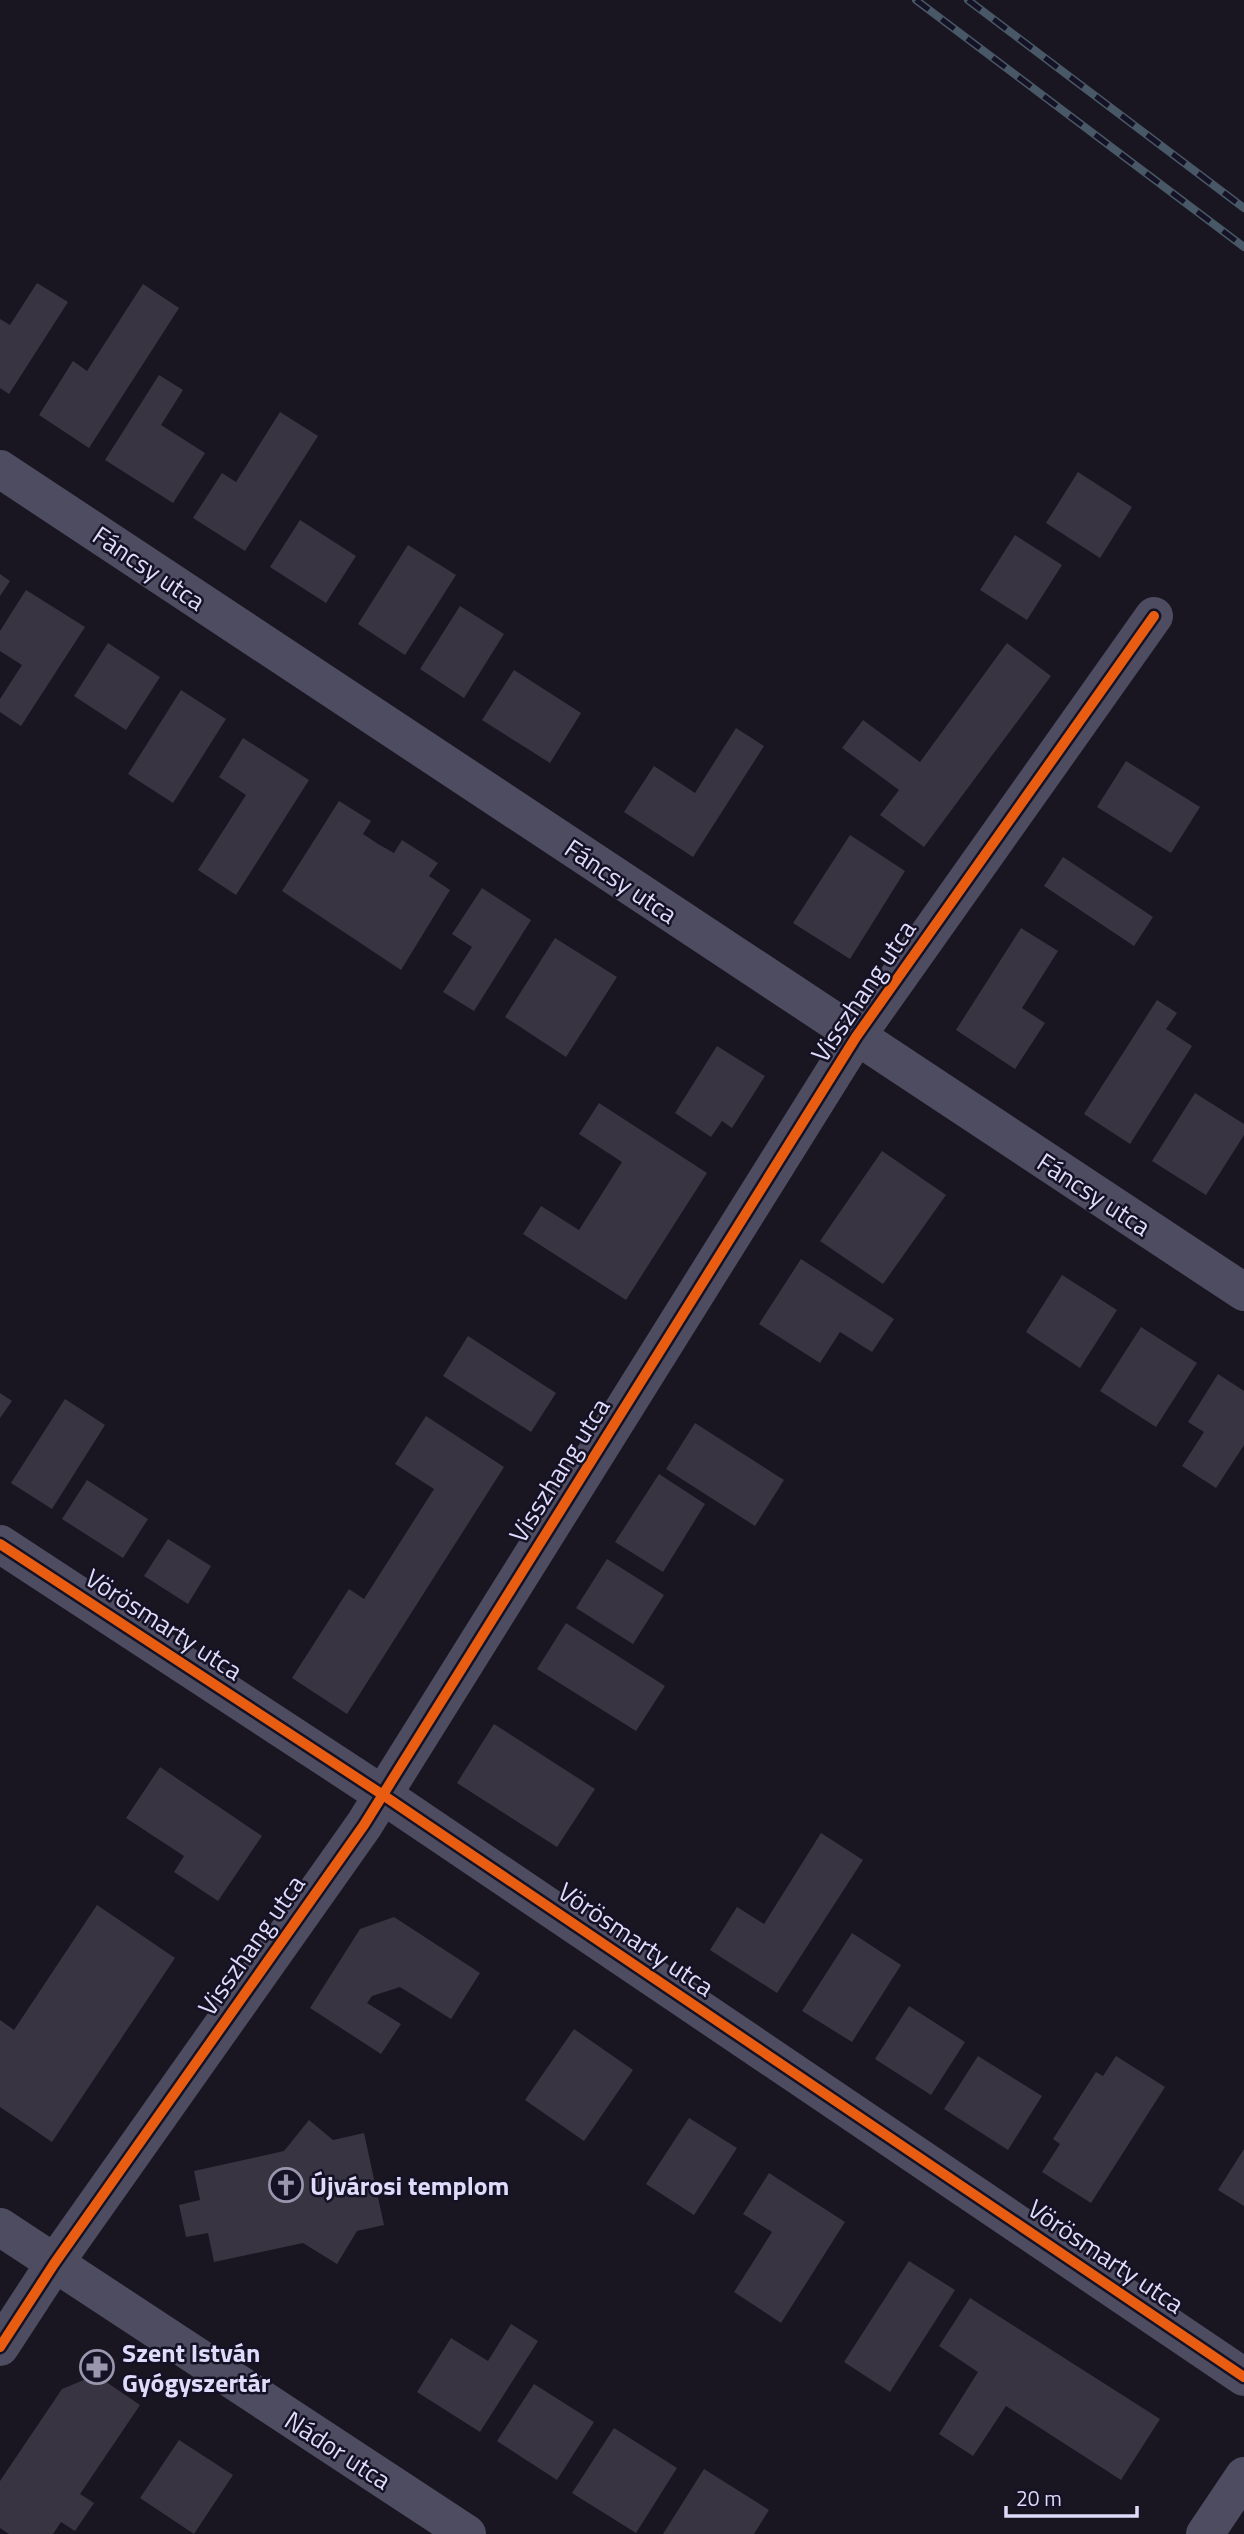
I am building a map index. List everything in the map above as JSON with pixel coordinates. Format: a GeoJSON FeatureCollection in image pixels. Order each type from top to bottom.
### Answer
{"type":"FeatureCollection","features":[{"type":"Feature","properties":{"kind":"street","name":"Fáncsy utca"},"geometry":{"type":"LineString","coordinates":[[0,469],[1244,1292]]}},
{"type":"Feature","properties":{"kind":"street","name":"Visszhang utca"},"geometry":{"type":"LineString","coordinates":[[0,2347],[54,2264],[383,1795],[856,1037],[1154,616]]}},
{"type":"Feature","properties":{"kind":"street","name":"Vörösmarty utca"},"geometry":{"type":"LineString","coordinates":[[0,1544],[383,1795],[1244,2377]]}},
{"type":"Feature","properties":{"kind":"street","name":"Nádor utca"},"geometry":{"type":"LineString","coordinates":[[0,2227],[467,2534]]}},
{"type":"Feature","properties":{"kind":"street"},"geometry":{"type":"LineString","coordinates":[[1205,2534],[1244,2476]]}},
{"type":"Feature","properties":{"kind":"building"},"geometry":{"type":"Polygon","coordinates":[[[37,283],[68,302],[9,394],[0,388],[0,319],[10,325],[37,283]]]}},
{"type":"Feature","properties":{"kind":"building"},"geometry":{"type":"Polygon","coordinates":[[[143,284],[179,308],[89,448],[39,415],[73,361],[87,371],[143,284]]]}},
{"type":"Feature","properties":{"kind":"building"},"geometry":{"type":"Polygon","coordinates":[[[159,375],[183,390],[161,425],[205,453],[173,503],[105,460],[159,375]]]}},
{"type":"Feature","properties":{"kind":"building"},"geometry":{"type":"Polygon","coordinates":[[[280,412],[318,436],[245,551],[193,518],[222,473],[236,482],[280,412]]]}},
{"type":"Feature","properties":{"kind":"building"},"geometry":{"type":"Polygon","coordinates":[[[1078,472],[1132,507],[1100,558],[1046,523],[1078,472]]]}},
{"type":"Feature","properties":{"kind":"building"},"geometry":{"type":"Polygon","coordinates":[[[300,520],[356,556],[326,603],[270,567],[300,520]]]}},
{"type":"Feature","properties":{"kind":"building"},"geometry":{"type":"Polygon","coordinates":[[[1015,535],[1062,565],[1027,620],[980,590],[1015,535]]]}},
{"type":"Feature","properties":{"kind":"building"},"geometry":{"type":"Polygon","coordinates":[[[408,545],[456,575],[405,655],[358,624],[408,545]]]}},
{"type":"Feature","properties":{"kind":"building"},"geometry":{"type":"Polygon","coordinates":[[[0,574],[10,581],[0,596],[0,574]]]}},
{"type":"Feature","properties":{"kind":"building"},"geometry":{"type":"Polygon","coordinates":[[[26,590],[85,627],[21,726],[0,712],[0,699],[22,665],[0,651],[0,631],[26,590]]]}},
{"type":"Feature","properties":{"kind":"building"},"geometry":{"type":"Polygon","coordinates":[[[460,606],[504,634],[464,698],[420,669],[460,606]]]}},
{"type":"Feature","properties":{"kind":"building"},"geometry":{"type":"Polygon","coordinates":[[[108,643],[160,677],[126,730],[74,696],[108,643]]]}},
{"type":"Feature","properties":{"kind":"building"},"geometry":{"type":"Polygon","coordinates":[[[1007,643],[1051,676],[924,847],[880,815],[899,790],[842,748],[863,720],[920,762],[1007,643]]]}},
{"type":"Feature","properties":{"kind":"building"},"geometry":{"type":"Polygon","coordinates":[[[514,670],[581,713],[550,763],[482,720],[514,670]]]}},
{"type":"Feature","properties":{"kind":"building"},"geometry":{"type":"Polygon","coordinates":[[[181,690],[226,719],[173,803],[128,774],[181,690]]]}},
{"type":"Feature","properties":{"kind":"building"},"geometry":{"type":"Polygon","coordinates":[[[736,728],[764,746],[693,857],[624,812],[654,766],[695,793],[736,728]]]}},
{"type":"Feature","properties":{"kind":"building"},"geometry":{"type":"Polygon","coordinates":[[[243,738],[309,780],[236,895],[198,870],[246,795],[219,777],[243,738]]]}},
{"type":"Feature","properties":{"kind":"building"},"geometry":{"type":"Polygon","coordinates":[[[1126,761],[1200,807],[1171,853],[1097,807],[1126,761]]]}},
{"type":"Feature","properties":{"kind":"building"},"geometry":{"type":"Polygon","coordinates":[[[339,801],[371,821],[363,834],[378,844],[394,853],[402,840],[438,863],[429,876],[450,890],[401,970],[282,891],[339,801]]]}},
{"type":"Feature","properties":{"kind":"building"},"geometry":{"type":"Polygon","coordinates":[[[850,835],[905,871],[850,959],[793,923],[850,835]]]}},
{"type":"Feature","properties":{"kind":"building"},"geometry":{"type":"Polygon","coordinates":[[[1063,857],[1153,917],[1134,946],[1044,886],[1063,857]]]}},
{"type":"Feature","properties":{"kind":"building"},"geometry":{"type":"Polygon","coordinates":[[[482,888],[531,920],[474,1011],[443,992],[472,947],[452,934],[482,888]]]}},
{"type":"Feature","properties":{"kind":"building"},"geometry":{"type":"Polygon","coordinates":[[[1021,928],[1058,951],[1022,1008],[1045,1023],[1015,1069],[956,1030],[1021,928]]]}},
{"type":"Feature","properties":{"kind":"building"},"geometry":{"type":"Polygon","coordinates":[[[555,938],[617,977],[566,1057],[505,1017],[555,938]]]}},
{"type":"Feature","properties":{"kind":"building"},"geometry":{"type":"Polygon","coordinates":[[[1157,1000],[1177,1013],[1166,1029],[1192,1046],[1130,1144],[1084,1114],[1157,1000]]]}},
{"type":"Feature","properties":{"kind":"building"},"geometry":{"type":"Polygon","coordinates":[[[717,1046],[765,1076],[732,1128],[722,1121],[711,1137],[675,1113],[717,1046]]]}},
{"type":"Feature","properties":{"kind":"building"},"geometry":{"type":"Polygon","coordinates":[[[1195,1093],[1244,1124],[1244,1135],[1206,1195],[1152,1161],[1195,1093]]]}},
{"type":"Feature","properties":{"kind":"building"},"geometry":{"type":"Polygon","coordinates":[[[599,1103],[707,1173],[626,1300],[523,1234],[541,1206],[579,1230],[622,1162],[579,1134],[599,1103]]]}},
{"type":"Feature","properties":{"kind":"building"},"geometry":{"type":"Polygon","coordinates":[[[882,1151],[946,1195],[883,1284],[820,1241],[882,1151]]]}},
{"type":"Feature","properties":{"kind":"building"},"geometry":{"type":"Polygon","coordinates":[[[801,1259],[894,1319],[872,1352],[840,1332],[820,1363],[759,1324],[801,1259]]]}},
{"type":"Feature","properties":{"kind":"building"},"geometry":{"type":"Polygon","coordinates":[[[1062,1275],[1117,1310],[1080,1368],[1026,1332],[1062,1275]]]}},
{"type":"Feature","properties":{"kind":"building"},"geometry":{"type":"Polygon","coordinates":[[[1141,1327],[1197,1363],[1156,1427],[1100,1391],[1141,1327]]]}},
{"type":"Feature","properties":{"kind":"building"},"geometry":{"type":"Polygon","coordinates":[[[468,1336],[556,1393],[531,1432],[443,1376],[468,1336]]]}},
{"type":"Feature","properties":{"kind":"building"},"geometry":{"type":"Polygon","coordinates":[[[1218,1374],[1244,1391],[1244,1445],[1216,1488],[1182,1466],[1204,1432],[1188,1422],[1218,1374]]]}},
{"type":"Feature","properties":{"kind":"building"},"geometry":{"type":"Polygon","coordinates":[[[0,1393],[12,1401],[0,1418],[0,1393]]]}},
{"type":"Feature","properties":{"kind":"building"},"geometry":{"type":"Polygon","coordinates":[[[65,1399],[105,1425],[52,1509],[11,1483],[65,1399]]]}},
{"type":"Feature","properties":{"kind":"building"},"geometry":{"type":"Polygon","coordinates":[[[426,1416],[504,1467],[347,1714],[292,1678],[349,1589],[364,1599],[434,1489],[395,1464],[426,1416]]]}},
{"type":"Feature","properties":{"kind":"building"},"geometry":{"type":"Polygon","coordinates":[[[695,1423],[784,1480],[755,1526],[666,1469],[695,1423]]]}},
{"type":"Feature","properties":{"kind":"building"},"geometry":{"type":"Polygon","coordinates":[[[659,1474],[705,1504],[663,1572],[615,1542],[659,1474]]]}},
{"type":"Feature","properties":{"kind":"building"},"geometry":{"type":"Polygon","coordinates":[[[87,1480],[148,1519],[123,1558],[62,1519],[87,1480]]]}},
{"type":"Feature","properties":{"kind":"building"},"geometry":{"type":"Polygon","coordinates":[[[168,1539],[211,1566],[188,1604],[144,1576],[168,1539]]]}},
{"type":"Feature","properties":{"kind":"building"},"geometry":{"type":"Polygon","coordinates":[[[607,1559],[664,1595],[633,1644],[576,1608],[607,1559]]]}},
{"type":"Feature","properties":{"kind":"building"},"geometry":{"type":"Polygon","coordinates":[[[566,1623],[665,1686],[636,1731],[537,1669],[566,1623]]]}},
{"type":"Feature","properties":{"kind":"building"},"geometry":{"type":"Polygon","coordinates":[[[494,1724],[595,1789],[557,1847],[457,1783],[494,1724]]]}},
{"type":"Feature","properties":{"kind":"building"},"geometry":{"type":"Polygon","coordinates":[[[160,1767],[262,1836],[218,1901],[174,1872],[184,1856],[126,1818],[160,1767]]]}},
{"type":"Feature","properties":{"kind":"building"},"geometry":{"type":"Polygon","coordinates":[[[821,1833],[863,1860],[777,1993],[710,1950],[737,1907],[764,1924],[821,1833]]]}},
{"type":"Feature","properties":{"kind":"building"},"geometry":{"type":"Polygon","coordinates":[[[97,1905],[175,1958],[52,2142],[0,2107],[0,2020],[14,2030],[97,1905]]]}},
{"type":"Feature","properties":{"kind":"building"},"geometry":{"type":"Polygon","coordinates":[[[394,1917],[480,1973],[451,2019],[400,1987],[372,1996],[367,2003],[401,2024],[381,2054],[310,2008],[360,1929],[394,1917]]]}},
{"type":"Feature","properties":{"kind":"building"},"geometry":{"type":"Polygon","coordinates":[[[852,1933],[901,1965],[852,2042],[802,2011],[852,1933]]]}},
{"type":"Feature","properties":{"kind":"building"},"geometry":{"type":"Polygon","coordinates":[[[909,2006],[965,2042],[931,2095],[875,2059],[909,2006]]]}},
{"type":"Feature","properties":{"kind":"building"},"geometry":{"type":"Polygon","coordinates":[[[574,2029],[633,2070],[584,2141],[525,2100],[574,2029]]]}},
{"type":"Feature","properties":{"kind":"building"},"geometry":{"type":"Polygon","coordinates":[[[978,2056],[1042,2096],[1008,2150],[944,2109],[978,2056]]]}},
{"type":"Feature","properties":{"kind":"building"},"geometry":{"type":"Polygon","coordinates":[[[1116,2056],[1165,2087],[1091,2203],[1042,2172],[1060,2144],[1053,2139],[1096,2072],[1103,2076],[1116,2056]]]}},
{"type":"Feature","properties":{"kind":"building"},"geometry":{"type":"Polygon","coordinates":[[[689,2118],[737,2148],[694,2215],[646,2184],[689,2118]]]}},
{"type":"Feature","properties":{"kind":"building","name":"Újvárosi templom"},"geometry":{"type":"Polygon","coordinates":[[[309,2120],[333,2140],[364,2133],[384,2225],[357,2231],[337,2264],[303,2243],[214,2262],[208,2233],[186,2237],[179,2205],[200,2200],[194,2171],[284,2151],[309,2120]]]}},
{"type":"Feature","properties":{"kind":"building"},"geometry":{"type":"Polygon","coordinates":[[[1244,2149],[1244,2206],[1218,2190],[1244,2149]]]}},
{"type":"Feature","properties":{"kind":"building"},"geometry":{"type":"Polygon","coordinates":[[[769,2173],[845,2222],[781,2323],[734,2292],[772,2232],[743,2214],[769,2173]]]}},
{"type":"Feature","properties":{"kind":"building"},"geometry":{"type":"Polygon","coordinates":[[[909,2261],[955,2290],[890,2392],[844,2362],[909,2261]]]}},
{"type":"Feature","properties":{"kind":"building"},"geometry":{"type":"Polygon","coordinates":[[[970,2298],[1160,2419],[1121,2480],[1006,2406],[973,2456],[939,2434],[978,2372],[939,2346],[970,2298]]]}},
{"type":"Feature","properties":{"kind":"building"},"geometry":{"type":"Polygon","coordinates":[[[511,2324],[538,2341],[480,2432],[417,2392],[451,2338],[488,2361],[511,2324]]]}},
{"type":"Feature","properties":{"kind":"building"},"geometry":{"type":"Polygon","coordinates":[[[96,2375],[140,2405],[80,2494],[94,2503],[75,2531],[61,2522],[53,2534],[9,2534],[0,2528],[0,2481],[62,2389],[96,2375]]]}},
{"type":"Feature","properties":{"kind":"building"},"geometry":{"type":"Polygon","coordinates":[[[534,2384],[594,2422],[557,2480],[497,2441],[534,2384]]]}},
{"type":"Feature","properties":{"kind":"building"},"geometry":{"type":"Polygon","coordinates":[[[614,2428],[677,2468],[636,2533],[572,2493],[614,2428]]]}},
{"type":"Feature","properties":{"kind":"building"},"geometry":{"type":"Polygon","coordinates":[[[179,2440],[233,2475],[194,2534],[140,2498],[179,2440]]]}},
{"type":"Feature","properties":{"kind":"building"},"geometry":{"type":"Polygon","coordinates":[[[704,2469],[769,2510],[754,2534],[663,2534],[704,2469]]]}},
{"type":"Feature","properties":{"kind":"railway"},"geometry":{"type":"LineString","coordinates":[[916,0],[1244,247]]}},
{"type":"Feature","properties":{"kind":"railway"},"geometry":{"type":"LineString","coordinates":[[968,0],[1244,208]]}},
{"type":"Feature","properties":{"kind":"cycle path"},"geometry":{"type":"LineString","coordinates":[[0,2347],[54,2264],[364,1825],[856,1037],[1154,616]]}},
{"type":"Feature","properties":{"kind":"cycle path"},"geometry":{"type":"LineString","coordinates":[[0,1544],[383,1795],[1244,2377]]}},
{"type":"Feature","properties":{"kind":"place","name":"Újvárosi templom"},"geometry":{"type":"Point","coordinates":[286,2185]}},
{"type":"Feature","properties":{"kind":"place","name":"Szent István Gyógyszertár"},"geometry":{"type":"Point","coordinates":[97,2367]}}]}
